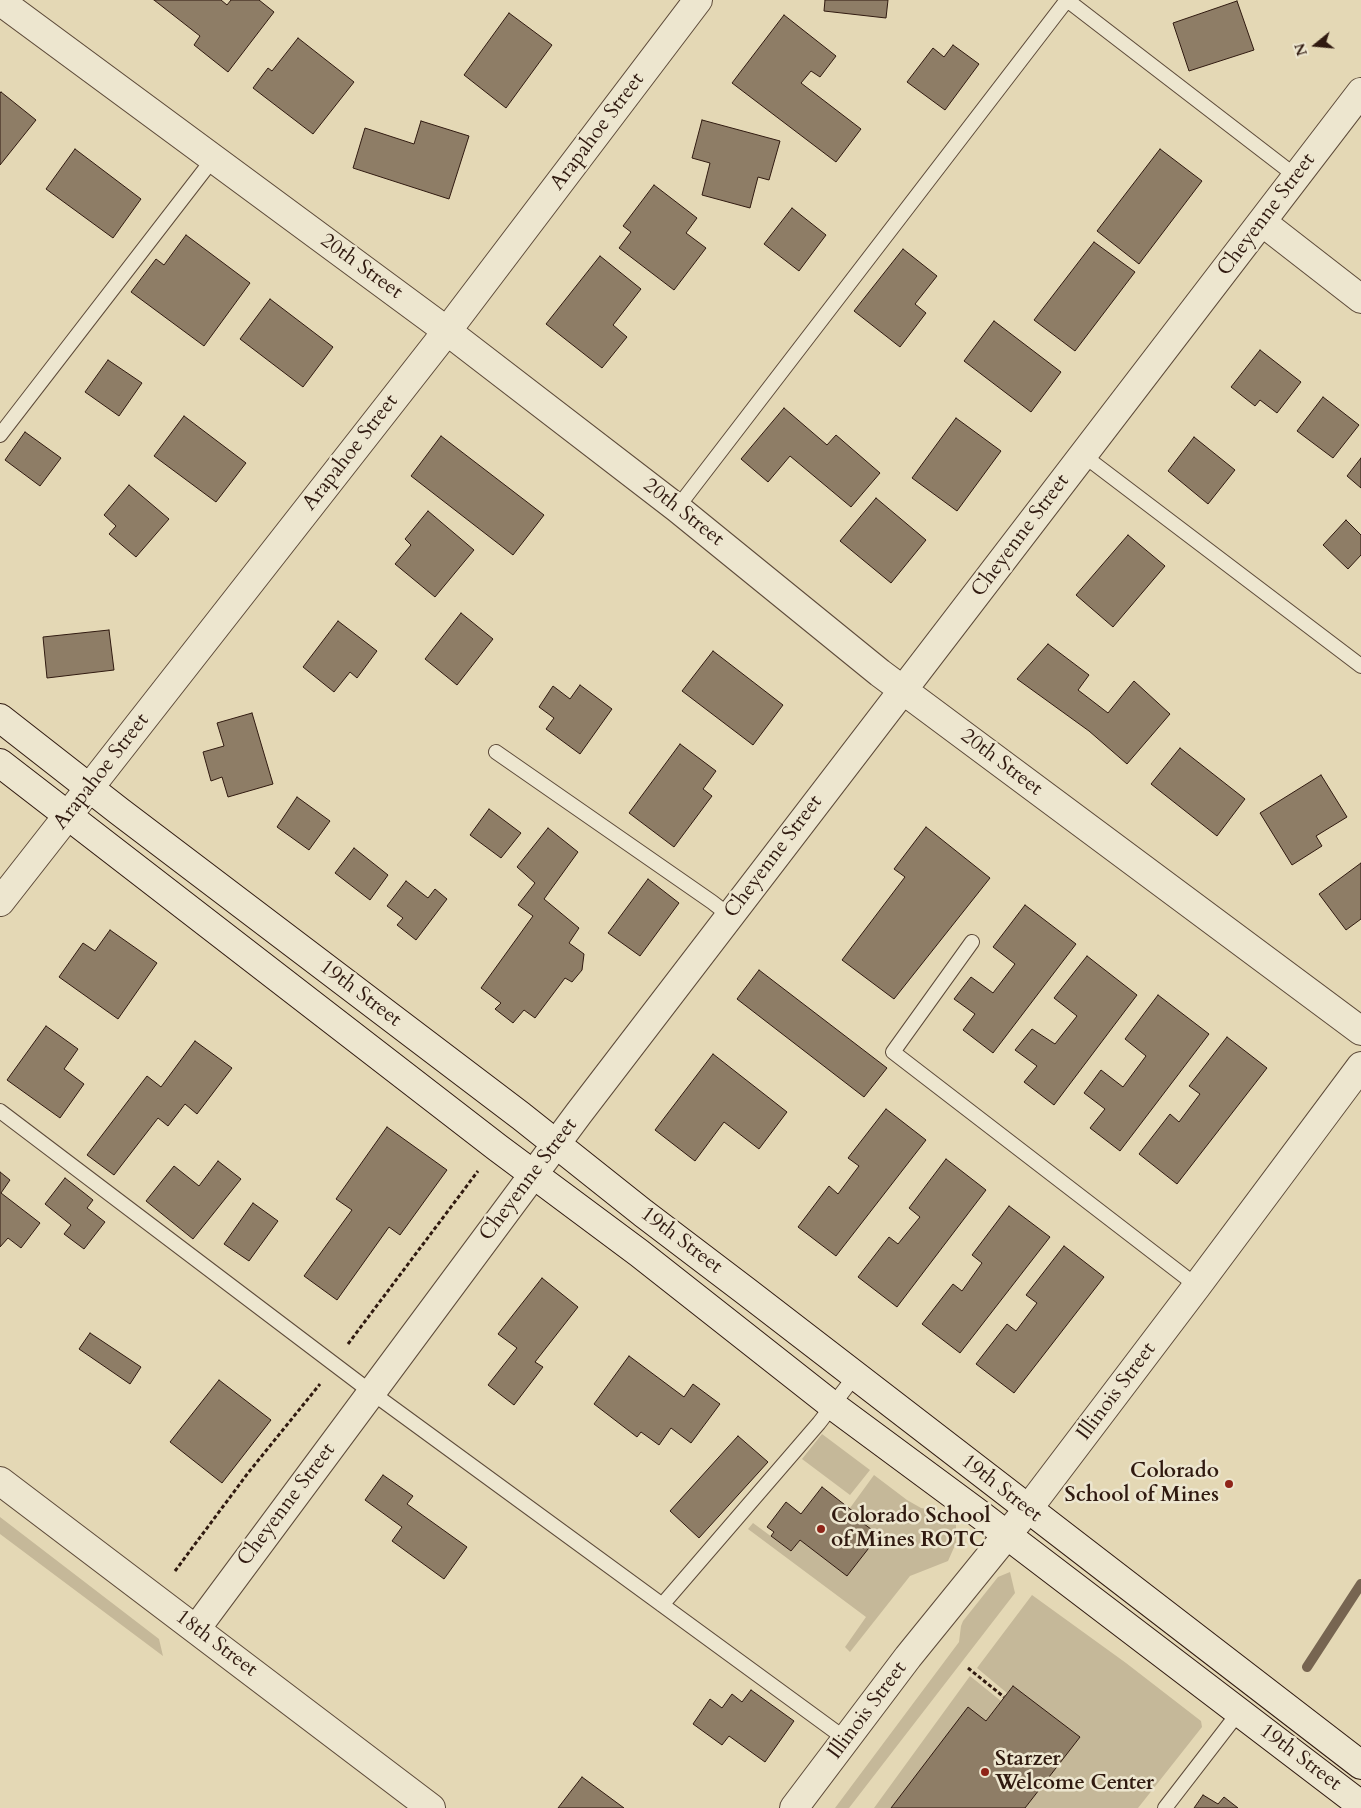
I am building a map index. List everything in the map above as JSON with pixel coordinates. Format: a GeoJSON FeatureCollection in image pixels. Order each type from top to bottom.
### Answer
{"type":"FeatureCollection","features":[{"type":"Feature","properties":{"kind":"street","name":"Arapahoe Street"},"geometry":{"type":"LineString","coordinates":[[0,902],[447,331],[698,0]]}},
{"type":"Feature","properties":{"kind":"street","name":"20th Street"},"geometry":{"type":"LineString","coordinates":[[0,1],[447,331],[678,508],[880,673],[1361,1031]]}},
{"type":"Feature","properties":{"kind":"street","name":"Cheyenne Street"},"geometry":{"type":"LineString","coordinates":[[196,1629],[556,1144],[1361,92]]}},
{"type":"Feature","properties":{"kind":"street"},"geometry":{"type":"LineString","coordinates":[[1262,222],[1361,299]]}},
{"type":"Feature","properties":{"kind":"street","name":"19th Street"},"geometry":{"type":"LineString","coordinates":[[0,718],[1361,1765]]}},
{"type":"Feature","properties":{"kind":"street","name":"19th Street"},"geometry":{"type":"LineString","coordinates":[[0,763],[467,1124],[639,1253],[832,1405],[1361,1805]]}},
{"type":"Feature","properties":{"kind":"street","name":"Illinois Street"},"geometry":{"type":"LineString","coordinates":[[794,1808],[908,1657],[1028,1510],[1361,1066]]}},
{"type":"Feature","properties":{"kind":"street","name":"18th Street"},"geometry":{"type":"LineString","coordinates":[[0,1480],[431,1808]]}},
{"type":"Feature","properties":{"kind":"lane"},"geometry":{"type":"LineString","coordinates":[[678,508],[1067,0],[1297,177]]}},
{"type":"Feature","properties":{"kind":"lane"},"geometry":{"type":"LineString","coordinates":[[0,435],[213,159]]}},
{"type":"Feature","properties":{"kind":"lane"},"geometry":{"type":"LineString","coordinates":[[1083,455],[1361,666]]}},
{"type":"Feature","properties":{"kind":"lane"},"geometry":{"type":"LineString","coordinates":[[496,752],[730,916]]}},
{"type":"Feature","properties":{"kind":"lane"},"geometry":{"type":"LineString","coordinates":[[972,942],[893,1052],[1197,1286]]}},
{"type":"Feature","properties":{"kind":"lane"},"geometry":{"type":"LineString","coordinates":[[0,1111],[371,1392],[847,1740]]}},
{"type":"Feature","properties":{"kind":"lane"},"geometry":{"type":"LineString","coordinates":[[662,1605],[819,1423],[855,1376]]}},
{"type":"Feature","properties":{"kind":"lane"},"geometry":{"type":"LineString","coordinates":[[1165,1808],[1239,1712]]}},
{"type":"Feature","properties":{"kind":"path"},"geometry":{"type":"LineString","coordinates":[[968,1668],[1004,1697]]}},
{"type":"Feature","properties":{"kind":"shaded area"},"geometry":{"type":"Polygon","coordinates":[[[822,1434],[870,1470],[850,1495],[802,1459],[822,1434]]]}},
{"type":"Feature","properties":{"kind":"shaded area"},"geometry":{"type":"Polygon","coordinates":[[[874,1475],[921,1508],[938,1511],[951,1517],[956,1524],[956,1543],[948,1561],[910,1576],[850,1652],[845,1647],[866,1617],[748,1529],[753,1523],[791,1551],[800,1540],[846,1575],[879,1535],[852,1515],[854,1512],[850,1508],[874,1475]]]}},
{"type":"Feature","properties":{"kind":"shaded area"},"geometry":{"type":"Polygon","coordinates":[[[0,1517],[159,1639],[163,1656],[0,1534],[0,1517]]]}},
{"type":"Feature","properties":{"kind":"shaded area"},"geometry":{"type":"Polygon","coordinates":[[[1010,1572],[1015,1593],[849,1808],[835,1808],[959,1642],[963,1621],[998,1577],[1010,1572]]]}},
{"type":"Feature","properties":{"kind":"shaded area"},"geometry":{"type":"Polygon","coordinates":[[[1032,1595],[1126,1663],[1201,1721],[1202,1727],[1138,1808],[1025,1808],[1079,1737],[1013,1686],[1007,1693],[977,1668],[1032,1595]]]}},
{"type":"Feature","properties":{"kind":"shaded area"},"geometry":{"type":"Polygon","coordinates":[[[970,1676],[1001,1701],[986,1721],[891,1808],[874,1808],[970,1676]]]}},
{"type":"Feature","properties":{"kind":"building"},"geometry":{"type":"Polygon","coordinates":[[[154,0],[221,0],[227,5],[231,0],[259,0],[274,12],[228,72],[194,45],[200,36],[154,0]]]}},
{"type":"Feature","properties":{"kind":"building"},"geometry":{"type":"Polygon","coordinates":[[[825,0],[888,0],[886,18],[824,11],[825,0]]]}},
{"type":"Feature","properties":{"kind":"building"},"geometry":{"type":"Polygon","coordinates":[[[1237,1],[1254,50],[1189,71],[1173,23],[1237,1]]]}},
{"type":"Feature","properties":{"kind":"building"},"geometry":{"type":"Polygon","coordinates":[[[509,13],[552,45],[506,108],[464,75],[509,13]]]}},
{"type":"Feature","properties":{"kind":"building"},"geometry":{"type":"Polygon","coordinates":[[[784,15],[836,56],[820,77],[811,71],[801,83],[861,129],[836,162],[732,83],[784,15]]]}},
{"type":"Feature","properties":{"kind":"building"},"geometry":{"type":"Polygon","coordinates":[[[298,38],[354,82],[313,134],[253,88],[268,68],[272,71],[298,38]]]}},
{"type":"Feature","properties":{"kind":"building"},"geometry":{"type":"Polygon","coordinates":[[[953,45],[979,64],[945,110],[907,82],[933,48],[944,57],[953,45]]]}},
{"type":"Feature","properties":{"kind":"building"},"geometry":{"type":"Polygon","coordinates":[[[0,93],[36,120],[0,165],[0,93]]]}},
{"type":"Feature","properties":{"kind":"building"},"geometry":{"type":"Polygon","coordinates":[[[702,120],[780,141],[769,180],[758,177],[750,208],[702,195],[710,163],[692,158],[702,120]]]}},
{"type":"Feature","properties":{"kind":"building"},"geometry":{"type":"Polygon","coordinates":[[[421,121],[469,136],[449,199],[353,168],[365,128],[414,144],[421,121]]]}},
{"type":"Feature","properties":{"kind":"building"},"geometry":{"type":"Polygon","coordinates":[[[75,149],[141,199],[113,238],[46,189],[75,149]]]}},
{"type":"Feature","properties":{"kind":"building"},"geometry":{"type":"Polygon","coordinates":[[[1160,149],[1202,181],[1139,264],[1097,231],[1160,149]]]}},
{"type":"Feature","properties":{"kind":"building"},"geometry":{"type":"Polygon","coordinates":[[[654,185],[697,218],[686,233],[706,248],[674,290],[619,248],[631,232],[623,226],[654,185]]]}},
{"type":"Feature","properties":{"kind":"building"},"geometry":{"type":"Polygon","coordinates":[[[792,208],[826,235],[799,271],[764,244],[792,208]]]}},
{"type":"Feature","properties":{"kind":"building"},"geometry":{"type":"Polygon","coordinates":[[[186,235],[250,283],[204,346],[131,292],[156,259],[164,265],[186,235]]]}},
{"type":"Feature","properties":{"kind":"building"},"geometry":{"type":"Polygon","coordinates":[[[1094,242],[1135,272],[1075,351],[1034,320],[1094,242]]]}},
{"type":"Feature","properties":{"kind":"building"},"geometry":{"type":"Polygon","coordinates":[[[903,249],[937,276],[915,304],[926,313],[900,347],[854,311],[903,249]]]}},
{"type":"Feature","properties":{"kind":"building"},"geometry":{"type":"Polygon","coordinates":[[[600,256],[641,289],[613,325],[627,337],[602,368],[546,324],[600,256]]]}},
{"type":"Feature","properties":{"kind":"building"},"geometry":{"type":"Polygon","coordinates":[[[270,299],[333,347],[303,387],[240,339],[270,299]]]}},
{"type":"Feature","properties":{"kind":"building"},"geometry":{"type":"Polygon","coordinates":[[[994,321],[1061,372],[1031,412],[964,361],[994,321]]]}},
{"type":"Feature","properties":{"kind":"building"},"geometry":{"type":"Polygon","coordinates":[[[1260,350],[1301,382],[1277,413],[1260,400],[1255,406],[1231,387],[1260,350]]]}},
{"type":"Feature","properties":{"kind":"building"},"geometry":{"type":"Polygon","coordinates":[[[108,360],[142,383],[119,416],[85,392],[108,360]]]}},
{"type":"Feature","properties":{"kind":"building"},"geometry":{"type":"Polygon","coordinates":[[[1323,397],[1359,425],[1333,458],[1297,431],[1323,397]]]}},
{"type":"Feature","properties":{"kind":"building"},"geometry":{"type":"Polygon","coordinates":[[[784,408],[827,445],[836,435],[880,473],[851,507],[790,456],[768,482],[741,459],[784,408]]]}},
{"type":"Feature","properties":{"kind":"building"},"geometry":{"type":"Polygon","coordinates":[[[184,416],[246,463],[216,502],[154,456],[184,416]]]}},
{"type":"Feature","properties":{"kind":"building"},"geometry":{"type":"Polygon","coordinates":[[[956,418],[1001,451],[957,511],[912,478],[956,418]]]}},
{"type":"Feature","properties":{"kind":"building"},"geometry":{"type":"Polygon","coordinates":[[[25,432],[61,458],[40,486],[5,460],[25,432]]]}},
{"type":"Feature","properties":{"kind":"building"},"geometry":{"type":"Polygon","coordinates":[[[441,436],[544,515],[513,555],[411,476],[441,436]]]}},
{"type":"Feature","properties":{"kind":"building"},"geometry":{"type":"Polygon","coordinates":[[[1194,437],[1235,470],[1208,504],[1168,471],[1194,437]]]}},
{"type":"Feature","properties":{"kind":"building"},"geometry":{"type":"Polygon","coordinates":[[[1361,458],[1361,488],[1347,476],[1361,458]]]}},
{"type":"Feature","properties":{"kind":"building"},"geometry":{"type":"Polygon","coordinates":[[[129,485],[169,519],[136,557],[109,534],[116,526],[104,515],[129,485]]]}},
{"type":"Feature","properties":{"kind":"building"},"geometry":{"type":"Polygon","coordinates":[[[876,498],[926,540],[891,583],[840,541],[876,498]]]}},
{"type":"Feature","properties":{"kind":"building"},"geometry":{"type":"Polygon","coordinates":[[[428,511],[474,550],[435,597],[395,564],[411,545],[405,539],[428,511]]]}},
{"type":"Feature","properties":{"kind":"building"},"geometry":{"type":"Polygon","coordinates":[[[1346,520],[1361,535],[1361,555],[1348,569],[1323,545],[1346,520]]]}},
{"type":"Feature","properties":{"kind":"building"},"geometry":{"type":"Polygon","coordinates":[[[1128,535],[1165,566],[1113,627],[1076,595],[1128,535]]]}},
{"type":"Feature","properties":{"kind":"building"},"geometry":{"type":"Polygon","coordinates":[[[461,613],[493,639],[457,685],[425,659],[461,613]]]}},
{"type":"Feature","properties":{"kind":"building"},"geometry":{"type":"Polygon","coordinates":[[[338,621],[377,651],[357,678],[350,672],[334,692],[303,667],[338,621]]]}},
{"type":"Feature","properties":{"kind":"building"},"geometry":{"type":"Polygon","coordinates":[[[109,630],[114,670],[47,678],[43,637],[109,630]]]}},
{"type":"Feature","properties":{"kind":"building"},"geometry":{"type":"Polygon","coordinates":[[[1048,644],[1089,675],[1078,690],[1108,713],[1134,681],[1170,714],[1127,764],[1089,731],[1017,679],[1048,644]]]}},
{"type":"Feature","properties":{"kind":"building"},"geometry":{"type":"Polygon","coordinates":[[[713,651],[783,705],[753,745],[682,691],[713,651]]]}},
{"type":"Feature","properties":{"kind":"building"},"geometry":{"type":"Polygon","coordinates":[[[580,685],[612,709],[580,754],[546,729],[554,718],[539,707],[553,686],[570,699],[580,685]]]}},
{"type":"Feature","properties":{"kind":"building"},"geometry":{"type":"Polygon","coordinates":[[[252,713],[273,784],[228,797],[222,777],[211,781],[203,752],[224,746],[217,723],[252,713]]]}},
{"type":"Feature","properties":{"kind":"building"},"geometry":{"type":"Polygon","coordinates":[[[680,744],[716,771],[703,789],[712,796],[674,847],[629,813],[680,744]]]}},
{"type":"Feature","properties":{"kind":"building"},"geometry":{"type":"Polygon","coordinates":[[[1180,748],[1245,799],[1217,836],[1151,784],[1180,748]]]}},
{"type":"Feature","properties":{"kind":"building"},"geometry":{"type":"Polygon","coordinates":[[[1321,775],[1347,817],[1316,836],[1322,846],[1292,865],[1260,813],[1321,775]]]}},
{"type":"Feature","properties":{"kind":"building"},"geometry":{"type":"Polygon","coordinates":[[[297,797],[330,821],[309,850],[277,827],[297,797]]]}},
{"type":"Feature","properties":{"kind":"building"},"geometry":{"type":"Polygon","coordinates":[[[489,809],[521,833],[501,858],[470,835],[489,809]]]}},
{"type":"Feature","properties":{"kind":"building"},"geometry":{"type":"Polygon","coordinates":[[[926,827],[990,878],[894,999],[842,960],[905,877],[894,869],[926,827]]]}},
{"type":"Feature","properties":{"kind":"building"},"geometry":{"type":"Polygon","coordinates":[[[548,828],[578,852],[544,899],[579,928],[569,943],[584,954],[582,970],[572,982],[565,978],[535,1018],[524,1010],[513,1023],[495,1009],[501,1003],[481,988],[533,916],[518,905],[535,883],[517,867],[548,828]]]}},
{"type":"Feature","properties":{"kind":"building"},"geometry":{"type":"Polygon","coordinates":[[[354,848],[388,875],[370,900],[335,873],[354,848]]]}},
{"type":"Feature","properties":{"kind":"building"},"geometry":{"type":"Polygon","coordinates":[[[1361,863],[1361,919],[1346,930],[1319,894],[1361,863]]]}},
{"type":"Feature","properties":{"kind":"building"},"geometry":{"type":"Polygon","coordinates":[[[648,879],[679,903],[640,956],[608,933],[648,879]]]}},
{"type":"Feature","properties":{"kind":"building"},"geometry":{"type":"Polygon","coordinates":[[[406,881],[428,898],[435,889],[447,899],[416,940],[397,925],[403,918],[387,906],[406,881]]]}},
{"type":"Feature","properties":{"kind":"building"},"geometry":{"type":"Polygon","coordinates":[[[1025,905],[1076,944],[993,1053],[963,1030],[975,1014],[954,999],[971,977],[993,993],[1015,964],[993,947],[1025,905]]]}},
{"type":"Feature","properties":{"kind":"building"},"geometry":{"type":"Polygon","coordinates":[[[110,930],[157,963],[118,1019],[59,977],[83,943],[95,951],[110,930]]]}},
{"type":"Feature","properties":{"kind":"building"},"geometry":{"type":"Polygon","coordinates":[[[1087,956],[1137,995],[1054,1105],[1024,1082],[1037,1066],[1015,1050],[1032,1029],[1055,1044],[1077,1016],[1054,998],[1087,956]]]}},
{"type":"Feature","properties":{"kind":"building"},"geometry":{"type":"Polygon","coordinates":[[[759,970],[887,1068],[864,1097],[737,999],[759,970]]]}},
{"type":"Feature","properties":{"kind":"building"},"geometry":{"type":"Polygon","coordinates":[[[1158,995],[1209,1034],[1120,1151],[1090,1128],[1105,1109],[1084,1093],[1101,1070],[1123,1087],[1146,1056],[1125,1039],[1158,995]]]}},
{"type":"Feature","properties":{"kind":"building"},"geometry":{"type":"Polygon","coordinates":[[[46,1026],[78,1049],[64,1069],[84,1084],[60,1118],[7,1080],[46,1026]]]}},
{"type":"Feature","properties":{"kind":"building"},"geometry":{"type":"Polygon","coordinates":[[[1227,1037],[1267,1068],[1177,1184],[1139,1154],[1170,1114],[1179,1122],[1200,1094],[1189,1086],[1227,1037]]]}},
{"type":"Feature","properties":{"kind":"building"},"geometry":{"type":"Polygon","coordinates":[[[195,1041],[232,1068],[197,1114],[185,1104],[168,1126],[158,1118],[114,1175],[87,1155],[147,1076],[161,1087],[195,1041]]]}},
{"type":"Feature","properties":{"kind":"building"},"geometry":{"type":"Polygon","coordinates":[[[713,1054],[787,1112],[759,1149],[724,1122],[695,1161],[655,1130],[713,1054]]]}},
{"type":"Feature","properties":{"kind":"building"},"geometry":{"type":"Polygon","coordinates":[[[886,1109],[926,1140],[836,1256],[798,1227],[829,1186],[838,1194],[859,1166],[848,1158],[886,1109]]]}},
{"type":"Feature","properties":{"kind":"building"},"geometry":{"type":"Polygon","coordinates":[[[387,1127],[447,1170],[400,1235],[389,1227],[337,1300],[304,1276],[352,1210],[336,1199],[387,1127]]]}},
{"type":"Feature","properties":{"kind":"building"},"geometry":{"type":"Polygon","coordinates":[[[946,1159],[986,1190],[897,1307],[858,1277],[889,1237],[898,1244],[920,1217],[909,1208],[946,1159]]]}},
{"type":"Feature","properties":{"kind":"building"},"geometry":{"type":"Polygon","coordinates":[[[218,1161],[241,1179],[193,1239],[146,1201],[174,1166],[199,1186],[218,1161]]]}},
{"type":"Feature","properties":{"kind":"building"},"geometry":{"type":"Polygon","coordinates":[[[0,1172],[10,1180],[1,1193],[40,1223],[21,1248],[8,1238],[0,1247],[0,1172]]]}},
{"type":"Feature","properties":{"kind":"building"},"geometry":{"type":"Polygon","coordinates":[[[65,1178],[93,1200],[87,1208],[105,1222],[84,1249],[64,1234],[71,1225],[45,1204],[65,1178]]]}},
{"type":"Feature","properties":{"kind":"building"},"geometry":{"type":"Polygon","coordinates":[[[253,1203],[278,1221],[249,1261],[224,1244],[253,1203]]]}},
{"type":"Feature","properties":{"kind":"building"},"geometry":{"type":"Polygon","coordinates":[[[1009,1206],[1050,1237],[960,1353],[922,1324],[953,1284],[962,1291],[982,1263],[972,1255],[1009,1206]]]}},
{"type":"Feature","properties":{"kind":"building"},"geometry":{"type":"Polygon","coordinates":[[[1064,1246],[1104,1277],[1014,1393],[976,1364],[1007,1324],[1016,1331],[1037,1303],[1026,1295],[1064,1246]]]}},
{"type":"Feature","properties":{"kind":"building"},"geometry":{"type":"Polygon","coordinates":[[[542,1278],[578,1307],[535,1362],[543,1367],[514,1405],[488,1385],[517,1348],[498,1334],[542,1278]]]}},
{"type":"Feature","properties":{"kind":"building"},"geometry":{"type":"Polygon","coordinates":[[[90,1333],[141,1367],[130,1384],[79,1349],[90,1333]]]}},
{"type":"Feature","properties":{"kind":"building"},"geometry":{"type":"Polygon","coordinates":[[[629,1356],[684,1397],[693,1384],[720,1404],[691,1443],[671,1428],[659,1445],[641,1432],[637,1437],[594,1404],[629,1356]]]}},
{"type":"Feature","properties":{"kind":"building"},"geometry":{"type":"Polygon","coordinates":[[[219,1380],[271,1420],[222,1483],[170,1442],[219,1380]]]}},
{"type":"Feature","properties":{"kind":"building"},"geometry":{"type":"Polygon","coordinates":[[[738,1436],[768,1462],[699,1538],[670,1511],[738,1436]]]}},
{"type":"Feature","properties":{"kind":"building"},"geometry":{"type":"Polygon","coordinates":[[[383,1475],[413,1496],[407,1504],[467,1547],[444,1579],[392,1541],[402,1527],[365,1500],[383,1475]]]}},
{"type":"Feature","properties":{"kind":"building","name":"Colorado School of Mines ROTC"},"geometry":{"type":"Polygon","coordinates":[[[822,1487],[854,1512],[852,1515],[879,1535],[847,1576],[800,1540],[791,1551],[771,1536],[774,1532],[767,1527],[786,1502],[801,1514],[822,1487]]]}},
{"type":"Feature","properties":{"kind":"building","name":"Starzer Welcome Center"},"geometry":{"type":"Polygon","coordinates":[[[1013,1686],[1080,1737],[1025,1808],[891,1808],[968,1707],[986,1721],[1013,1686]]]}},
{"type":"Feature","properties":{"kind":"building"},"geometry":{"type":"Polygon","coordinates":[[[751,1690],[794,1721],[765,1762],[729,1736],[722,1745],[693,1724],[710,1699],[722,1708],[732,1694],[742,1702],[751,1690]]]}},
{"type":"Feature","properties":{"kind":"building"},"geometry":{"type":"Polygon","coordinates":[[[582,1777],[624,1808],[558,1808],[582,1777]]]}},
{"type":"Feature","properties":{"kind":"building"},"geometry":{"type":"Polygon","coordinates":[[[1203,1795],[1218,1804],[1224,1797],[1238,1808],[1194,1808],[1203,1795]]]}},
{"type":"Feature","properties":{"kind":"waterway"},"geometry":{"type":"LineString","coordinates":[[1307,1667],[1361,1584]]}},
{"type":"Feature","properties":{"kind":"place","name":"Colorado School of Mines"},"geometry":{"type":"Point","coordinates":[1229,1484]}},
{"type":"Feature","properties":{"kind":"place","name":"Colorado School of Mines ROTC"},"geometry":{"type":"Point","coordinates":[821,1529]}},
{"type":"Feature","properties":{"kind":"place","name":"Starzer Welcome Center"},"geometry":{"type":"Point","coordinates":[985,1772]}}]}
